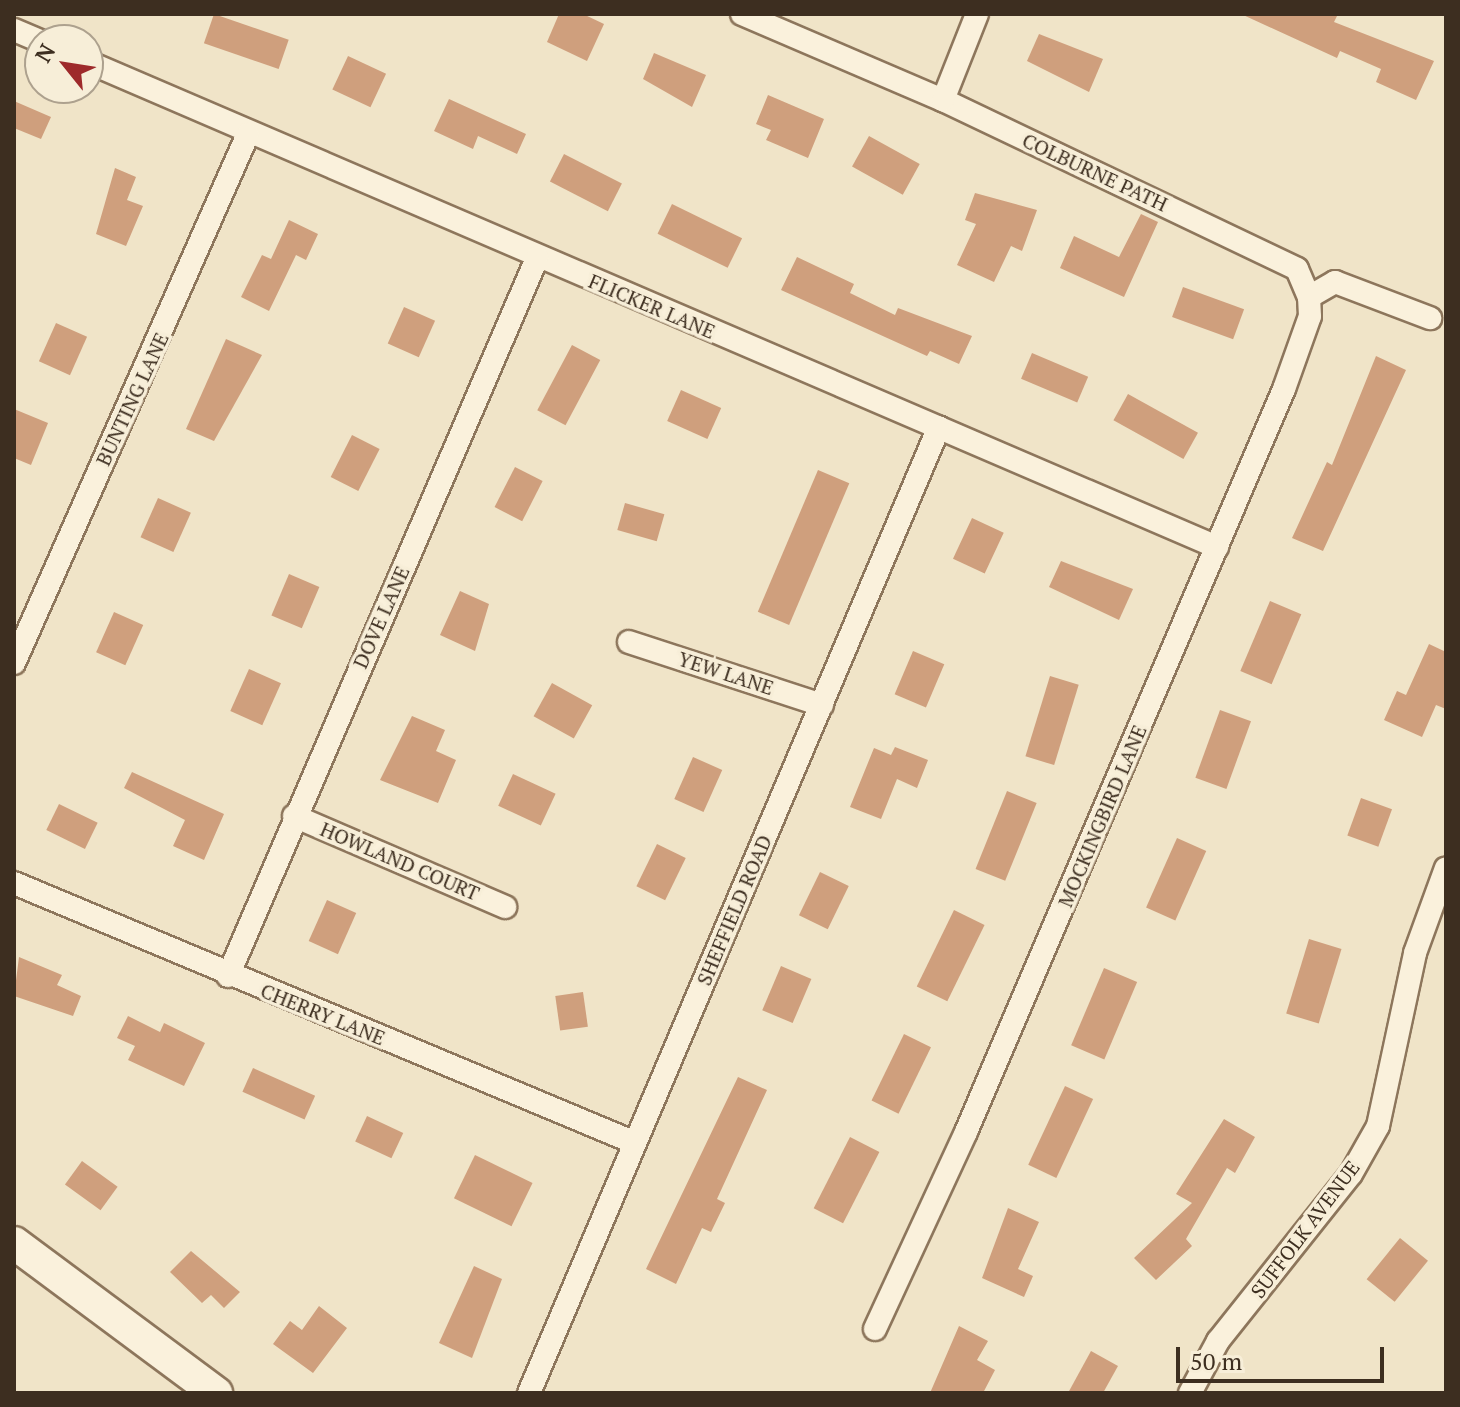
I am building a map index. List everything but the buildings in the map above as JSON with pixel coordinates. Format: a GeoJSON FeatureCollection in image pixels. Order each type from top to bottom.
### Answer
{"type":"FeatureCollection","features":[{"type":"Feature","properties":{"kind":"main road"},"geometry":{"type":"LineString","coordinates":[[14,1243],[216,1393]]}},
{"type":"Feature","properties":{"kind":"street","name":"COLBURNE PATH"},"geometry":{"type":"LineString","coordinates":[[742,14],[943,100],[1297,269],[1309,297]]}},
{"type":"Feature","properties":{"kind":"street"},"geometry":{"type":"LineString","coordinates":[[943,100],[977,14]]}},
{"type":"Feature","properties":{"kind":"street","name":"FLICKER LANE"},"geometry":{"type":"LineString","coordinates":[[104,69],[248,134],[1217,547]]}},
{"type":"Feature","properties":{"kind":"street","name":"BUNTING LANE"},"geometry":{"type":"LineString","coordinates":[[14,663],[248,134]]}},
{"type":"Feature","properties":{"kind":"street","name":"DOVE LANE"},"geometry":{"type":"LineString","coordinates":[[228,976],[294,816],[537,258]]}},
{"type":"Feature","properties":{"kind":"street"},"geometry":{"type":"LineString","coordinates":[[1309,297],[1335,282],[1430,318]]}},
{"type":"Feature","properties":{"kind":"street","name":"MOCKINGBIRD LANE"},"geometry":{"type":"LineString","coordinates":[[875,1329],[1284,389],[1310,316],[1309,297]]}},
{"type":"Feature","properties":{"kind":"street","name":"SHEFFIELD ROAD"},"geometry":{"type":"LineString","coordinates":[[529,1393],[939,427]]}},
{"type":"Feature","properties":{"kind":"street","name":"YEW LANE"},"geometry":{"type":"LineString","coordinates":[[629,642],[822,705]]}},
{"type":"Feature","properties":{"kind":"street","name":"HOWLAND COURT"},"geometry":{"type":"LineString","coordinates":[[294,816],[505,907]]}},
{"type":"Feature","properties":{"kind":"street","name":"SUFFOLK AVENUE"},"geometry":{"type":"LineString","coordinates":[[1190,1393],[1218,1341],[1351,1174],[1378,1126],[1415,953],[1445,871]]}},
{"type":"Feature","properties":{"kind":"street","name":"CHERRY LANE"},"geometry":{"type":"LineString","coordinates":[[14,883],[228,976],[633,1142]]}}]}
